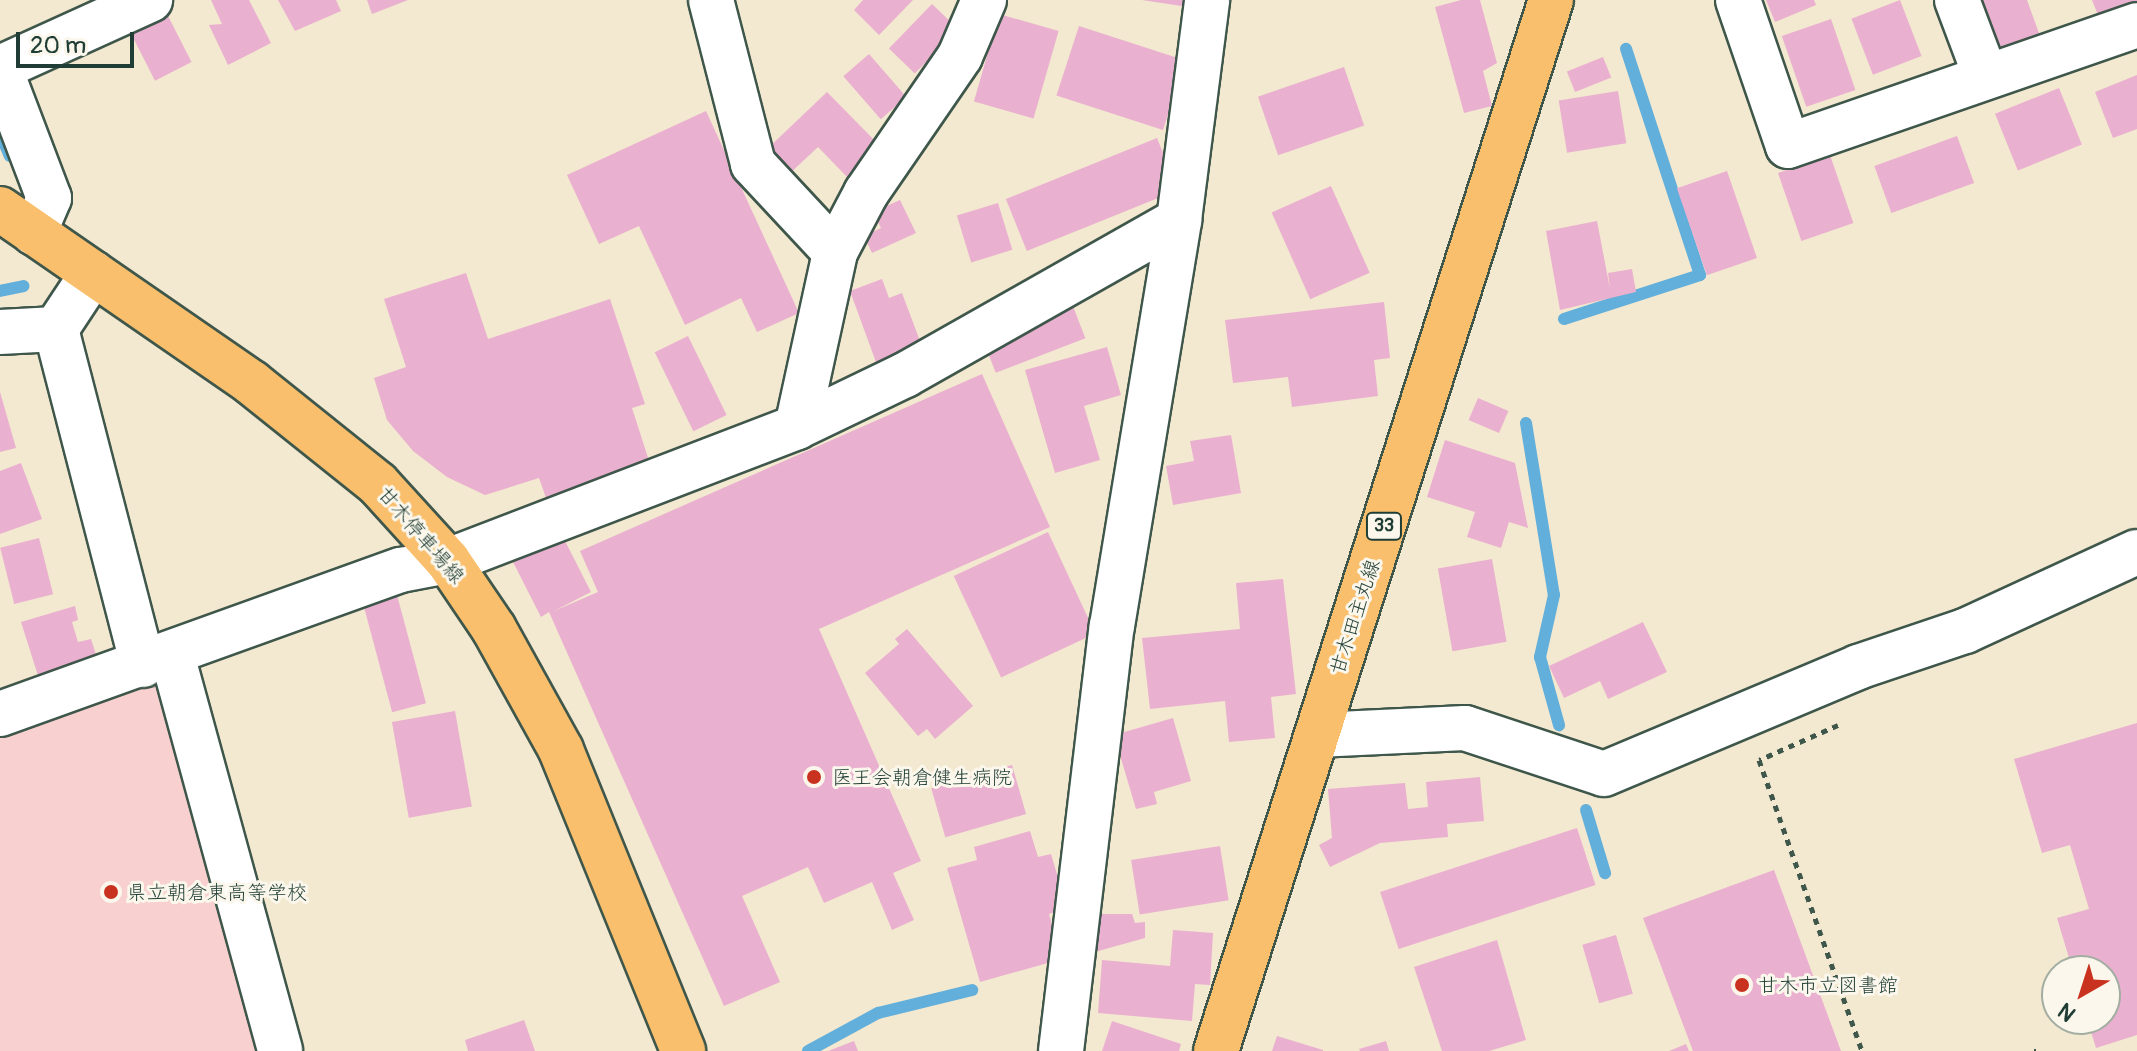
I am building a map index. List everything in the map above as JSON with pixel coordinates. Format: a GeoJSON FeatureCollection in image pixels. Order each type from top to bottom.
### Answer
{"type":"FeatureCollection","features":[{"type":"Feature","properties":{"kind":"main road","name":"甘木田主丸線"},"geometry":{"type":"LineString","coordinates":[[1216,1051],[1551,0]]}},
{"type":"Feature","properties":{"kind":"main road","name":"甘木停車場線"},"geometry":{"type":"LineString","coordinates":[[17,221],[252,383],[378,484],[448,561],[494,629],[561,750],[683,1051]]}},
{"type":"Feature","properties":{"kind":"street"},"geometry":{"type":"LineString","coordinates":[[17,221],[49,198],[0,68],[150,0]]}},
{"type":"Feature","properties":{"kind":"street"},"geometry":{"type":"LineString","coordinates":[[711,0],[753,164],[835,252]]}},
{"type":"Feature","properties":{"kind":"street"},"geometry":{"type":"LineString","coordinates":[[797,427],[835,252],[866,193],[960,56],[984,0]]}},
{"type":"Feature","properties":{"kind":"street"},"geometry":{"type":"LineString","coordinates":[[1061,1051],[1112,626],[1179,220],[1207,0]]}},
{"type":"Feature","properties":{"kind":"street"},"geometry":{"type":"LineString","coordinates":[[1738,0],[1788,146],[2137,25]]}},
{"type":"Feature","properties":{"kind":"street"},"geometry":{"type":"LineString","coordinates":[[1957,0],[1986,77]]}},
{"type":"Feature","properties":{"kind":"street"},"geometry":{"type":"LineString","coordinates":[[0,714],[158,660],[401,570],[448,561],[797,427],[905,375],[1179,220]]}},
{"type":"Feature","properties":{"kind":"street"},"geometry":{"type":"LineString","coordinates":[[56,329],[93,273]]}},
{"type":"Feature","properties":{"kind":"street"},"geometry":{"type":"LineString","coordinates":[[0,332],[56,329]]}},
{"type":"Feature","properties":{"kind":"street"},"geometry":{"type":"LineString","coordinates":[[56,329],[280,1051]]}},
{"type":"Feature","properties":{"kind":"street"},"geometry":{"type":"LineString","coordinates":[[1317,735],[1465,728],[1604,774],[1858,667],[1965,631],[2137,552]]}},
{"type":"Feature","properties":{"kind":"path"},"geometry":{"type":"LineString","coordinates":[[1843,723],[1759,760],[1862,1051]]}},
{"type":"Feature","properties":{"kind":"shaded area","name":"県立朝倉東高等学校"},"geometry":{"type":"Polygon","coordinates":[[[165,678],[263,1051],[0,1051],[0,733],[165,678]]]}},
{"type":"Feature","properties":{"kind":"building"},"geometry":{"type":"Polygon","coordinates":[[[211,0],[249,0],[271,43],[228,65],[209,25],[222,24],[211,0]]]}},
{"type":"Feature","properties":{"kind":"building"},"geometry":{"type":"Polygon","coordinates":[[[278,0],[336,0],[341,11],[295,31],[278,0]]]}},
{"type":"Feature","properties":{"kind":"building"},"geometry":{"type":"Polygon","coordinates":[[[367,0],[408,0],[372,14],[367,0]]]}},
{"type":"Feature","properties":{"kind":"building"},"geometry":{"type":"Polygon","coordinates":[[[863,0],[913,0],[879,35],[854,10],[863,0]]]}},
{"type":"Feature","properties":{"kind":"building"},"geometry":{"type":"Polygon","coordinates":[[[1142,0],[1189,0],[1188,7],[1142,0]]]}},
{"type":"Feature","properties":{"kind":"building"},"geometry":{"type":"Polygon","coordinates":[[[1461,0],[1480,0],[1497,63],[1483,71],[1492,106],[1464,113],[1435,7],[1461,0]]]}},
{"type":"Feature","properties":{"kind":"building"},"geometry":{"type":"Polygon","coordinates":[[[1766,0],[1814,0],[1816,5],[1775,22],[1766,0]]]}},
{"type":"Feature","properties":{"kind":"building"},"geometry":{"type":"Polygon","coordinates":[[[1900,0],[1922,56],[1873,75],[1851,19],[1900,0]]]}},
{"type":"Feature","properties":{"kind":"building"},"geometry":{"type":"Polygon","coordinates":[[[1982,0],[2027,0],[2040,36],[2001,50],[1982,0]]]}},
{"type":"Feature","properties":{"kind":"building"},"geometry":{"type":"Polygon","coordinates":[[[2092,0],[2137,0],[2137,1],[2098,15],[2092,0]]]}},
{"type":"Feature","properties":{"kind":"building"},"geometry":{"type":"Polygon","coordinates":[[[932,4],[958,29],[915,74],[889,49],[932,4]]]}},
{"type":"Feature","properties":{"kind":"building"},"geometry":{"type":"Polygon","coordinates":[[[167,14],[192,62],[155,81],[130,33],[167,14]]]}},
{"type":"Feature","properties":{"kind":"building"},"geometry":{"type":"Polygon","coordinates":[[[999,14],[1059,31],[1034,119],[974,101],[999,14]]]}},
{"type":"Feature","properties":{"kind":"building"},"geometry":{"type":"Polygon","coordinates":[[[1831,19],[1855,90],[1806,107],[1782,36],[1831,19]]]}},
{"type":"Feature","properties":{"kind":"building"},"geometry":{"type":"Polygon","coordinates":[[[1079,26],[1186,61],[1163,130],[1056,95],[1079,26]]]}},
{"type":"Feature","properties":{"kind":"building"},"geometry":{"type":"Polygon","coordinates":[[[869,54],[906,97],[881,119],[843,76],[869,54]]]}},
{"type":"Feature","properties":{"kind":"building"},"geometry":{"type":"Polygon","coordinates":[[[1603,57],[1611,77],[1575,92],[1567,72],[1603,57]]]}},
{"type":"Feature","properties":{"kind":"building"},"geometry":{"type":"Polygon","coordinates":[[[1344,67],[1364,126],[1278,155],[1258,97],[1344,67]]]}},
{"type":"Feature","properties":{"kind":"building"},"geometry":{"type":"Polygon","coordinates":[[[2137,75],[2137,129],[2113,138],[2095,92],[2137,75]]]}},
{"type":"Feature","properties":{"kind":"building"},"geometry":{"type":"Polygon","coordinates":[[[2059,88],[2082,145],[2018,170],[1995,114],[2059,88]]]}},
{"type":"Feature","properties":{"kind":"building"},"geometry":{"type":"Polygon","coordinates":[[[1618,91],[1626,143],[1567,153],[1559,100],[1618,91]]]}},
{"type":"Feature","properties":{"kind":"building"},"geometry":{"type":"Polygon","coordinates":[[[827,92],[883,149],[850,180],[818,147],[787,176],[764,152],[827,92]]]}},
{"type":"Feature","properties":{"kind":"building"},"geometry":{"type":"Polygon","coordinates":[[[706,111],[799,313],[757,332],[741,298],[685,325],[639,226],[599,244],[567,175],[706,111]]]}},
{"type":"Feature","properties":{"kind":"building"},"geometry":{"type":"Polygon","coordinates":[[[1957,136],[1974,183],[1891,213],[1874,166],[1957,136]]]}},
{"type":"Feature","properties":{"kind":"building"},"geometry":{"type":"Polygon","coordinates":[[[1157,138],[1178,190],[1027,251],[1006,199],[1157,138]]]}},
{"type":"Feature","properties":{"kind":"building"},"geometry":{"type":"Polygon","coordinates":[[[1830,155],[1853,223],[1801,241],[1778,173],[1830,155]]]}},
{"type":"Feature","properties":{"kind":"building"},"geometry":{"type":"Polygon","coordinates":[[[1727,171],[1757,258],[1707,275],[1677,188],[1727,171]]]}},
{"type":"Feature","properties":{"kind":"building"},"geometry":{"type":"Polygon","coordinates":[[[1331,186],[1370,273],[1310,299],[1272,212],[1331,186]]]}},
{"type":"Feature","properties":{"kind":"building"},"geometry":{"type":"Polygon","coordinates":[[[900,200],[916,233],[872,253],[864,236],[881,228],[873,212],[900,200]]]}},
{"type":"Feature","properties":{"kind":"building"},"geometry":{"type":"Polygon","coordinates":[[[998,203],[1012,250],[971,262],[957,216],[998,203]]]}},
{"type":"Feature","properties":{"kind":"building"},"geometry":{"type":"Polygon","coordinates":[[[1597,221],[1610,289],[1608,273],[1632,269],[1636,292],[1560,310],[1546,231],[1597,221]]]}},
{"type":"Feature","properties":{"kind":"building"},"geometry":{"type":"Polygon","coordinates":[[[466,273],[488,339],[610,299],[645,404],[632,408],[650,464],[546,498],[539,478],[485,495],[447,477],[413,451],[387,420],[374,378],[406,367],[384,299],[466,273]]]}},
{"type":"Feature","properties":{"kind":"building"},"geometry":{"type":"Polygon","coordinates":[[[882,279],[889,298],[902,293],[923,349],[877,365],[850,291],[882,279]]]}},
{"type":"Feature","properties":{"kind":"building"},"geometry":{"type":"Polygon","coordinates":[[[1071,301],[1085,338],[996,373],[981,335],[1071,301]]]}},
{"type":"Feature","properties":{"kind":"building"},"geometry":{"type":"Polygon","coordinates":[[[1384,302],[1390,358],[1374,360],[1378,396],[1292,407],[1288,377],[1233,383],[1225,320],[1384,302]]]}},
{"type":"Feature","properties":{"kind":"building"},"geometry":{"type":"Polygon","coordinates":[[[688,336],[727,415],[693,431],[655,352],[688,336]]]}},
{"type":"Feature","properties":{"kind":"building"},"geometry":{"type":"Polygon","coordinates":[[[1107,347],[1121,395],[1084,406],[1100,460],[1055,473],[1025,370],[1107,347]]]}},
{"type":"Feature","properties":{"kind":"building"},"geometry":{"type":"Polygon","coordinates":[[[982,374],[1050,527],[819,629],[921,861],[893,873],[914,920],[892,930],[872,882],[824,903],[808,867],[742,896],[780,982],[724,1006],[549,612],[541,617],[513,562],[563,537],[591,592],[554,611],[598,592],[580,551],[982,374]]]}},
{"type":"Feature","properties":{"kind":"building"},"geometry":{"type":"Polygon","coordinates":[[[0,392],[16,448],[0,452],[0,392]]]}},
{"type":"Feature","properties":{"kind":"building"},"geometry":{"type":"Polygon","coordinates":[[[1478,398],[1508,411],[1499,433],[1469,420],[1478,398]]]}},
{"type":"Feature","properties":{"kind":"building"},"geometry":{"type":"Polygon","coordinates":[[[1231,435],[1241,493],[1173,505],[1166,466],[1194,461],[1190,441],[1231,435]]]}},
{"type":"Feature","properties":{"kind":"building"},"geometry":{"type":"Polygon","coordinates":[[[1445,440],[1515,463],[1528,528],[1509,522],[1501,548],[1467,537],[1475,512],[1427,497],[1445,440]]]}},
{"type":"Feature","properties":{"kind":"building"},"geometry":{"type":"Polygon","coordinates":[[[21,463],[42,519],[0,534],[0,471],[21,463]]]}},
{"type":"Feature","properties":{"kind":"building"},"geometry":{"type":"Polygon","coordinates":[[[1048,532],[1095,634],[1001,677],[954,576],[1048,532]]]}},
{"type":"Feature","properties":{"kind":"building"},"geometry":{"type":"Polygon","coordinates":[[[39,538],[53,594],[14,604],[0,548],[39,538]]]}},
{"type":"Feature","properties":{"kind":"building"},"geometry":{"type":"Polygon","coordinates":[[[1492,559],[1507,642],[1452,651],[1438,569],[1492,559]]]}},
{"type":"Feature","properties":{"kind":"building"},"geometry":{"type":"Polygon","coordinates":[[[1283,579],[1296,694],[1271,697],[1275,738],[1229,742],[1225,701],[1150,709],[1142,638],[1240,629],[1236,583],[1283,579]]]}},
{"type":"Feature","properties":{"kind":"building"},"geometry":{"type":"Polygon","coordinates":[[[397,595],[426,703],[392,712],[363,604],[397,595]]]}},
{"type":"Feature","properties":{"kind":"building"},"geometry":{"type":"Polygon","coordinates":[[[75,606],[78,620],[72,622],[78,642],[91,639],[99,664],[40,682],[21,622],[75,606]]]}},
{"type":"Feature","properties":{"kind":"building"},"geometry":{"type":"Polygon","coordinates":[[[1643,622],[1667,672],[1608,699],[1600,681],[1564,698],[1549,666],[1643,622]]]}},
{"type":"Feature","properties":{"kind":"building"},"geometry":{"type":"Polygon","coordinates":[[[907,629],[973,706],[935,739],[927,729],[918,736],[865,673],[899,644],[895,639],[907,629]]]}},
{"type":"Feature","properties":{"kind":"building"},"geometry":{"type":"Polygon","coordinates":[[[455,711],[472,807],[409,818],[392,722],[455,711]]]}},
{"type":"Feature","properties":{"kind":"building"},"geometry":{"type":"Polygon","coordinates":[[[1173,718],[1191,781],[1154,792],[1157,804],[1136,809],[1114,735],[1173,718]]]}},
{"type":"Feature","properties":{"kind":"building"},"geometry":{"type":"Polygon","coordinates":[[[2137,723],[2137,1035],[2096,1048],[2092,1035],[2121,1035],[2121,955],[2068,955],[2057,918],[2089,909],[2070,845],[2042,853],[2014,759],[2137,723]]]}},
{"type":"Feature","properties":{"kind":"building"},"geometry":{"type":"Polygon","coordinates":[[[1012,765],[1026,814],[945,837],[931,788],[1012,765]]]}},
{"type":"Feature","properties":{"kind":"building"},"geometry":{"type":"Polygon","coordinates":[[[1480,777],[1484,821],[1447,824],[1448,837],[1380,843],[1330,867],[1319,845],[1332,838],[1328,789],[1405,783],[1408,809],[1428,807],[1426,782],[1480,777]]]}},
{"type":"Feature","properties":{"kind":"building"},"geometry":{"type":"Polygon","coordinates":[[[1577,828],[1596,885],[1399,949],[1380,892],[1577,828]]]}},
{"type":"Feature","properties":{"kind":"building"},"geometry":{"type":"Polygon","coordinates":[[[1030,831],[1038,857],[1051,854],[1067,908],[1049,914],[1062,959],[980,982],[947,868],[977,860],[974,847],[1030,831]]]}},
{"type":"Feature","properties":{"kind":"building"},"geometry":{"type":"Polygon","coordinates":[[[1220,846],[1229,900],[1140,914],[1131,860],[1220,846]]]}},
{"type":"Feature","properties":{"kind":"building","name":"甘木市立図書館"},"geometry":{"type":"Polygon","coordinates":[[[1774,870],[1841,1051],[1693,1051],[1643,918],[1774,870]]]}},
{"type":"Feature","properties":{"kind":"building"},"geometry":{"type":"Polygon","coordinates":[[[1091,914],[1132,914],[1135,923],[1145,922],[1145,938],[1091,953],[1091,914]]]}},
{"type":"Feature","properties":{"kind":"building"},"geometry":{"type":"Polygon","coordinates":[[[1173,930],[1213,933],[1210,985],[1195,984],[1192,1021],[1098,1013],[1102,960],[1170,966],[1173,930]]]}},
{"type":"Feature","properties":{"kind":"building"},"geometry":{"type":"Polygon","coordinates":[[[1616,935],[1633,994],[1599,1003],[1582,945],[1616,935]]]}},
{"type":"Feature","properties":{"kind":"building"},"geometry":{"type":"Polygon","coordinates":[[[1497,940],[1526,1040],[1489,1051],[1442,1051],[1414,967],[1497,940]]]}},
{"type":"Feature","properties":{"kind":"building"},"geometry":{"type":"Polygon","coordinates":[[[524,1020],[535,1051],[468,1051],[465,1040],[524,1020]]]}},
{"type":"Feature","properties":{"kind":"building"},"geometry":{"type":"Polygon","coordinates":[[[1112,1021],[1181,1044],[1179,1051],[1102,1051],[1112,1021]]]}},
{"type":"Feature","properties":{"kind":"building"},"geometry":{"type":"Polygon","coordinates":[[[1277,1036],[1323,1050],[1323,1051],[1272,1051],[1277,1036]]]}},
{"type":"Feature","properties":{"kind":"building"},"geometry":{"type":"Polygon","coordinates":[[[854,1041],[858,1051],[828,1051],[854,1041]]]}},
{"type":"Feature","properties":{"kind":"building"},"geometry":{"type":"Polygon","coordinates":[[[1386,1041],[1389,1051],[1359,1049],[1386,1041]]]}},
{"type":"Feature","properties":{"kind":"building"},"geometry":{"type":"Polygon","coordinates":[[[1686,1044],[1689,1051],[1669,1051],[1686,1044]]]}},
{"type":"Feature","properties":{"kind":"waterway"},"geometry":{"type":"LineString","coordinates":[[1564,319],[1700,275],[1626,49]]}},
{"type":"Feature","properties":{"kind":"waterway"},"geometry":{"type":"LineString","coordinates":[[0,133],[10,156]]}},
{"type":"Feature","properties":{"kind":"waterway"},"geometry":{"type":"LineString","coordinates":[[0,291],[23,286]]}},
{"type":"Feature","properties":{"kind":"waterway"},"geometry":{"type":"LineString","coordinates":[[1526,423],[1554,595],[1540,657],[1559,725]]}},
{"type":"Feature","properties":{"kind":"waterway"},"geometry":{"type":"LineString","coordinates":[[1586,810],[1605,873]]}},
{"type":"Feature","properties":{"kind":"waterway"},"geometry":{"type":"LineString","coordinates":[[808,1051],[878,1013],[972,990]]}},
{"type":"Feature","properties":{"kind":"place","name":"医王会朝倉健生病院"},"geometry":{"type":"Point","coordinates":[814,777]}},
{"type":"Feature","properties":{"kind":"place","name":"県立朝倉東高等学校"},"geometry":{"type":"Point","coordinates":[111,892]}},
{"type":"Feature","properties":{"kind":"place","name":"甘木市立図書館"},"geometry":{"type":"Point","coordinates":[1742,985]}}]}
